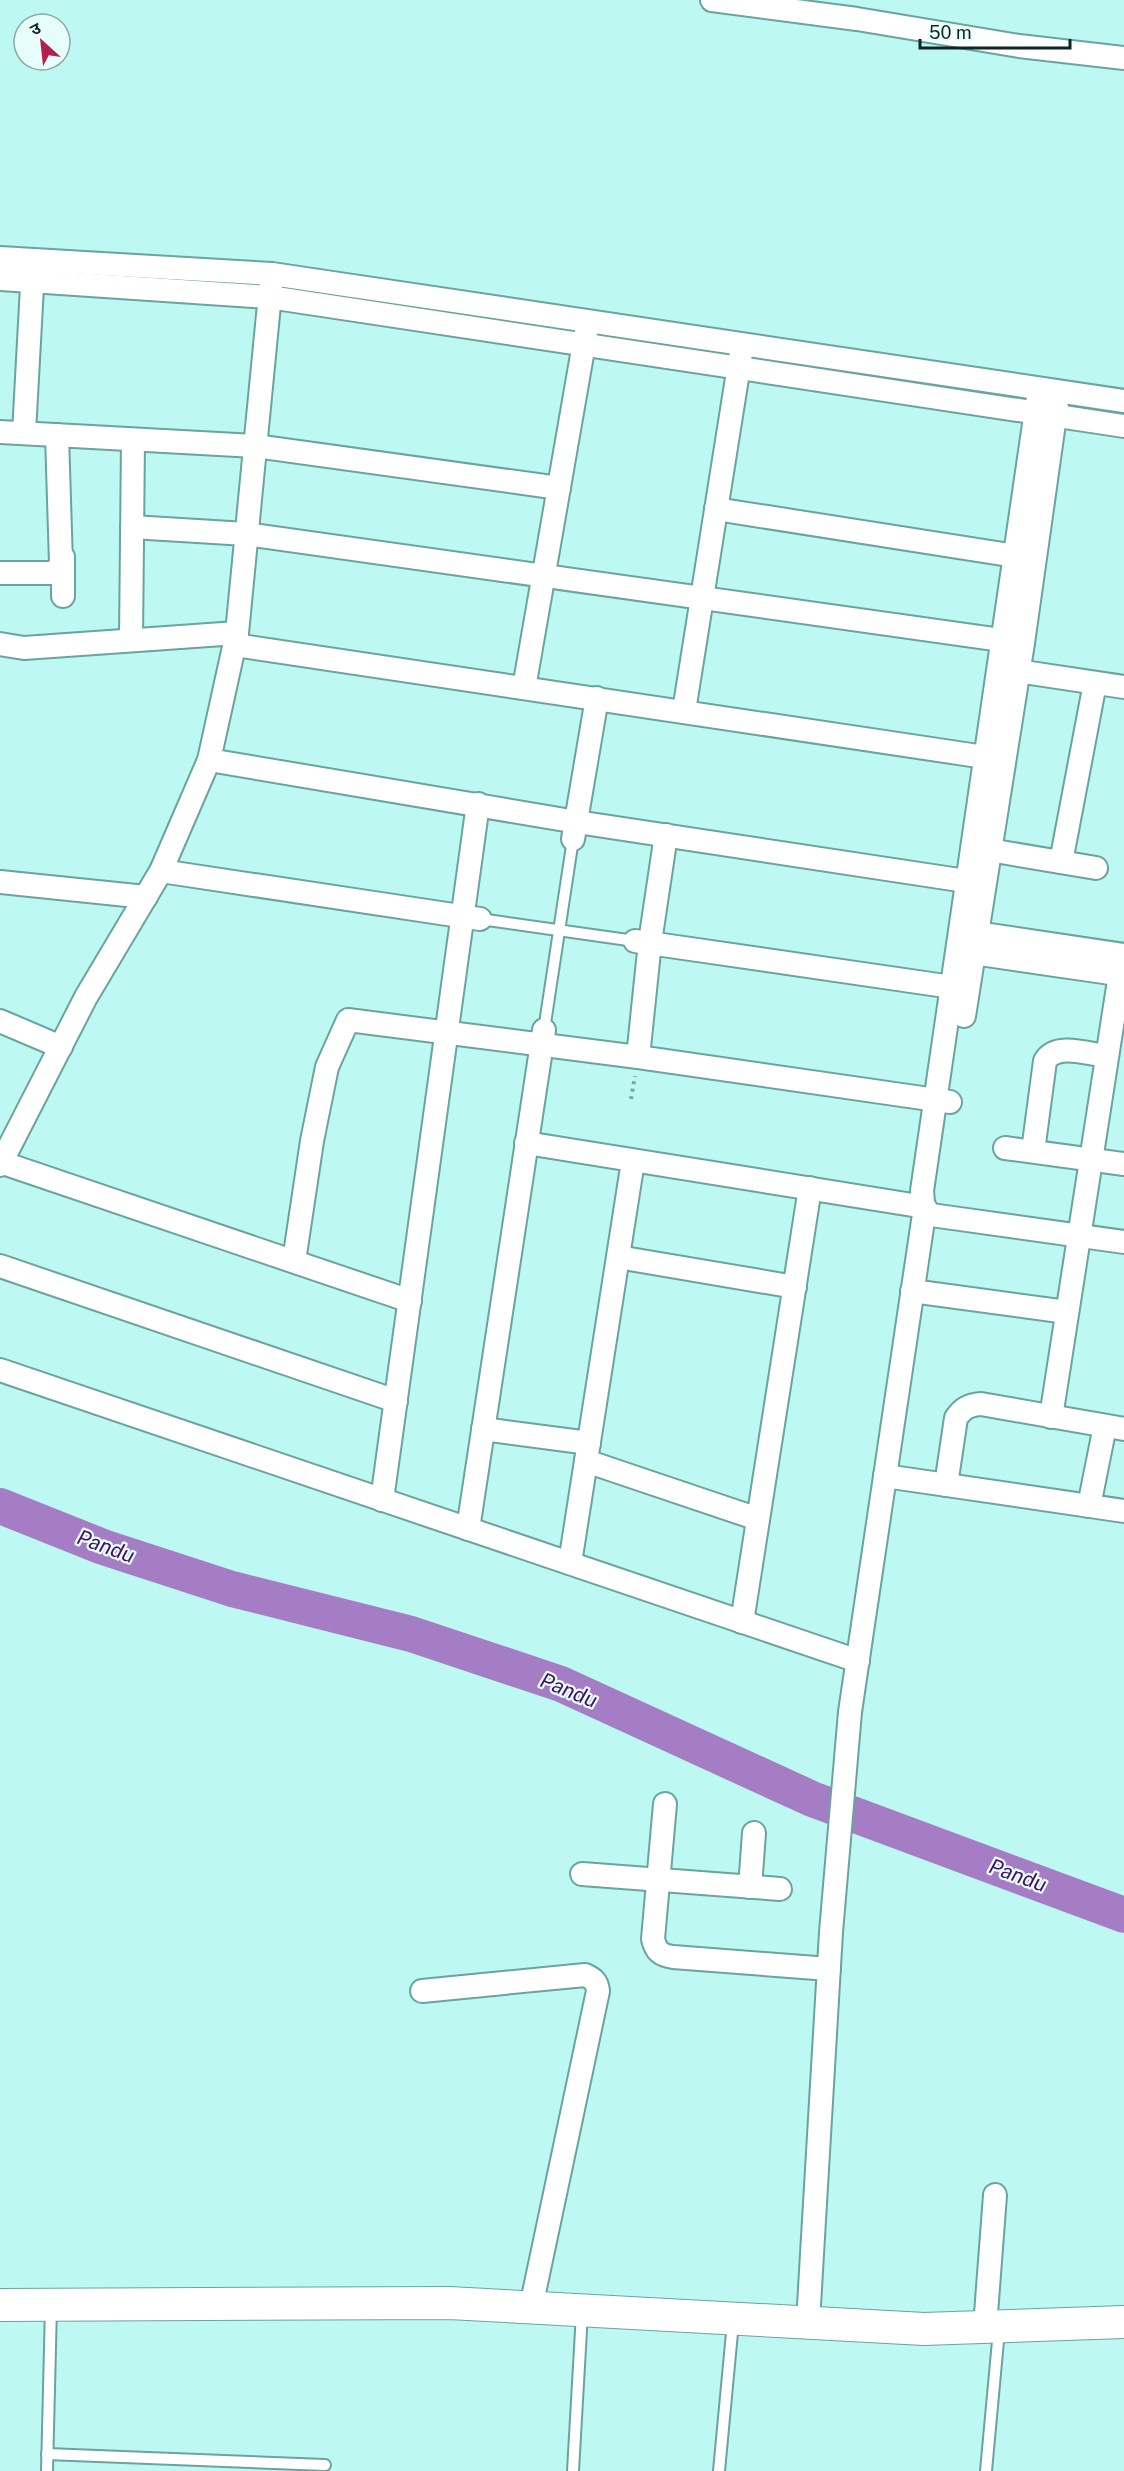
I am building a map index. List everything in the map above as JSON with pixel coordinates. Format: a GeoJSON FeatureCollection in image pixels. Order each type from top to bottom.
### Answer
{"type":"FeatureCollection","features":[{"type":"Feature","properties":{"kind":"street"},"geometry":{"type":"LineString","coordinates":[[712,0],[857,19],[1019,46],[1124,58]]}},
{"type":"Feature","properties":{"kind":"street"},"geometry":{"type":"LineString","coordinates":[[0,258],[33,271],[269,297],[1124,426]]}},
{"type":"Feature","properties":{"kind":"street"},"geometry":{"type":"LineString","coordinates":[[24,433],[33,271]]}},
{"type":"Feature","properties":{"kind":"street"},"geometry":{"type":"LineString","coordinates":[[0,279],[33,271],[272,274],[1124,402]]}},
{"type":"Feature","properties":{"kind":"street"},"geometry":{"type":"LineString","coordinates":[[272,274],[236,639],[209,760],[161,871],[86,997],[1,1163],[410,1301]]}},
{"type":"Feature","properties":{"kind":"street"},"geometry":{"type":"LineString","coordinates":[[434,322],[438,299]]}},
{"type":"Feature","properties":{"kind":"street"},"geometry":{"type":"LineString","coordinates":[[524,688],[588,321]]}},
{"type":"Feature","properties":{"kind":"street"},"geometry":{"type":"LineString","coordinates":[[684,711],[742,345]]}},
{"type":"Feature","properties":{"kind":"street"},"geometry":{"type":"LineString","coordinates":[[880,389],[884,367]]}},
{"type":"Feature","properties":{"kind":"street"},"geometry":{"type":"LineString","coordinates":[[943,1101],[970,943],[975,883],[1049,391]]}},
{"type":"Feature","properties":{"kind":"street"},"geometry":{"type":"LineString","coordinates":[[0,432],[255,446],[559,488]]}},
{"type":"Feature","properties":{"kind":"street"},"geometry":{"type":"LineString","coordinates":[[57,435],[63,596]]}},
{"type":"Feature","properties":{"kind":"street"},"geometry":{"type":"LineString","coordinates":[[132,640],[133,440]]}},
{"type":"Feature","properties":{"kind":"street"},"geometry":{"type":"LineString","coordinates":[[716,509],[1025,557]]}},
{"type":"Feature","properties":{"kind":"street"},"geometry":{"type":"LineString","coordinates":[[132,527],[246,534],[1013,642]]}},
{"type":"Feature","properties":{"kind":"street"},"geometry":{"type":"LineString","coordinates":[[0,573],[50,573],[62,564],[63,557]]}},
{"type":"Feature","properties":{"kind":"street"},"geometry":{"type":"LineString","coordinates":[[0,644],[24,648],[132,640],[236,639],[524,688],[994,759]]}},
{"type":"Feature","properties":{"kind":"street"},"geometry":{"type":"LineString","coordinates":[[975,883],[989,850],[994,759],[1017,671],[1013,642]]}},
{"type":"Feature","properties":{"kind":"street"},"geometry":{"type":"LineString","coordinates":[[1017,671],[1124,687]]}},
{"type":"Feature","properties":{"kind":"street"},"geometry":{"type":"LineString","coordinates":[[1061,862],[1095,682]]}},
{"type":"Feature","properties":{"kind":"street"},"geometry":{"type":"LineString","coordinates":[[575,830],[597,699]]}},
{"type":"Feature","properties":{"kind":"street"},"geometry":{"type":"LineString","coordinates":[[209,760],[478,804],[575,830],[666,835],[975,883]]}},
{"type":"Feature","properties":{"kind":"street"},"geometry":{"type":"LineString","coordinates":[[382,1500],[446,1034],[471,918],[478,804]]}},
{"type":"Feature","properties":{"kind":"street"},"geometry":{"type":"LineString","coordinates":[[638,1057],[643,942],[666,835]]}},
{"type":"Feature","properties":{"kind":"street"},"geometry":{"type":"LineString","coordinates":[[989,850],[1096,868]]}},
{"type":"Feature","properties":{"kind":"street"},"geometry":{"type":"LineString","coordinates":[[161,871],[471,918]]}},
{"type":"Feature","properties":{"kind":"street"},"geometry":{"type":"LineString","coordinates":[[0,882],[146,897]]}},
{"type":"Feature","properties":{"kind":"street"},"geometry":{"type":"LineString","coordinates":[[643,942],[952,987]]}},
{"type":"Feature","properties":{"kind":"street"},"geometry":{"type":"LineString","coordinates":[[970,943],[1123,965],[1106,1056],[1051,1417]]}},
{"type":"Feature","properties":{"kind":"street"},"geometry":{"type":"LineString","coordinates":[[808,2322],[831,1932],[850,1712],[924,1210],[933,1196],[952,987],[970,943]]}},
{"type":"Feature","properties":{"kind":"street"},"geometry":{"type":"LineString","coordinates":[[294,1261],[312,1140],[327,1067],[348,1020],[446,1034],[543,1038],[638,1057],[943,1101]]}},
{"type":"Feature","properties":{"kind":"street"},"geometry":{"type":"LineString","coordinates":[[0,1021],[61,1047]]}},
{"type":"Feature","properties":{"kind":"street"},"geometry":{"type":"LineString","coordinates":[[468,1529],[543,1038]]}},
{"type":"Feature","properties":{"kind":"street"},"geometry":{"type":"LineString","coordinates":[[1033,1151],[1045,1061],[1049,1054],[1065,1050],[1106,1056]]}},
{"type":"Feature","properties":{"kind":"street"},"geometry":{"type":"LineString","coordinates":[[526,1143],[810,1188],[924,1210],[1124,1242]]}},
{"type":"Feature","properties":{"kind":"street"},"geometry":{"type":"LineString","coordinates":[[1005,1148],[1124,1164]]}},
{"type":"Feature","properties":{"kind":"street"},"geometry":{"type":"LineString","coordinates":[[570,1563],[633,1161]]}},
{"type":"Feature","properties":{"kind":"street"},"geometry":{"type":"LineString","coordinates":[[742,1622],[810,1188]]}},
{"type":"Feature","properties":{"kind":"street"},"geometry":{"type":"LineString","coordinates":[[618,1257],[795,1287]]}},
{"type":"Feature","properties":{"kind":"street"},"geometry":{"type":"LineString","coordinates":[[0,1266],[396,1401]]}},
{"type":"Feature","properties":{"kind":"street"},"geometry":{"type":"LineString","coordinates":[[912,1292],[1067,1312]]}},
{"type":"Feature","properties":{"kind":"street"},"geometry":{"type":"LineString","coordinates":[[0,1370],[858,1661]]}},
{"type":"Feature","properties":{"kind":"street"},"geometry":{"type":"LineString","coordinates":[[946,1485],[956,1418],[962,1409],[970,1405],[981,1404],[1114,1427],[1089,1506]]}},
{"type":"Feature","properties":{"kind":"street"},"geometry":{"type":"LineString","coordinates":[[483,1429],[587,1452],[758,1519]]}},
{"type":"Feature","properties":{"kind":"street"},"geometry":{"type":"LineString","coordinates":[[885,1476],[1124,1511]]}},
{"type":"Feature","properties":{"kind":"street"},"geometry":{"type":"LineString","coordinates":[[665,1804],[652,1939],[655,1948],[662,1955],[829,1968]]}},
{"type":"Feature","properties":{"kind":"street"},"geometry":{"type":"LineString","coordinates":[[750,1887],[754,1833]]}},
{"type":"Feature","properties":{"kind":"street"},"geometry":{"type":"LineString","coordinates":[[582,1874],[780,1889]]}},
{"type":"Feature","properties":{"kind":"street"},"geometry":{"type":"LineString","coordinates":[[422,1991],[585,1975],[593,1978],[597,1984],[598,1991],[531,2307]]}},
{"type":"Feature","properties":{"kind":"street"},"geometry":{"type":"LineString","coordinates":[[992,2327],[995,2195]]}},
{"type":"Feature","properties":{"kind":"street"},"geometry":{"type":"LineString","coordinates":[[0,2305],[449,2302],[924,2329],[1124,2322]]}},
{"type":"Feature","properties":{"kind":"lane"},"geometry":{"type":"LineString","coordinates":[[543,1038],[575,830]]}},
{"type":"Feature","properties":{"kind":"lane"},"geometry":{"type":"LineString","coordinates":[[471,918],[643,942]]}},
{"type":"Feature","properties":{"kind":"lane"},"geometry":{"type":"LineString","coordinates":[[47,2471],[51,2304]]}},
{"type":"Feature","properties":{"kind":"lane"},"geometry":{"type":"LineString","coordinates":[[573,2471],[582,2309]]}},
{"type":"Feature","properties":{"kind":"lane"},"geometry":{"type":"LineString","coordinates":[[719,2471],[734,2317]]}},
{"type":"Feature","properties":{"kind":"lane"},"geometry":{"type":"LineString","coordinates":[[986,2471],[992,2327]]}},
{"type":"Feature","properties":{"kind":"lane"},"geometry":{"type":"LineString","coordinates":[[47,2454],[325,2465]]}},
{"type":"Feature","properties":{"kind":"waterway","name":"Pandu"},"geometry":{"type":"LineString","coordinates":[[0,1506],[103,1547],[232,1589],[411,1634],[561,1684],[812,1799],[1124,1915]]}}]}
